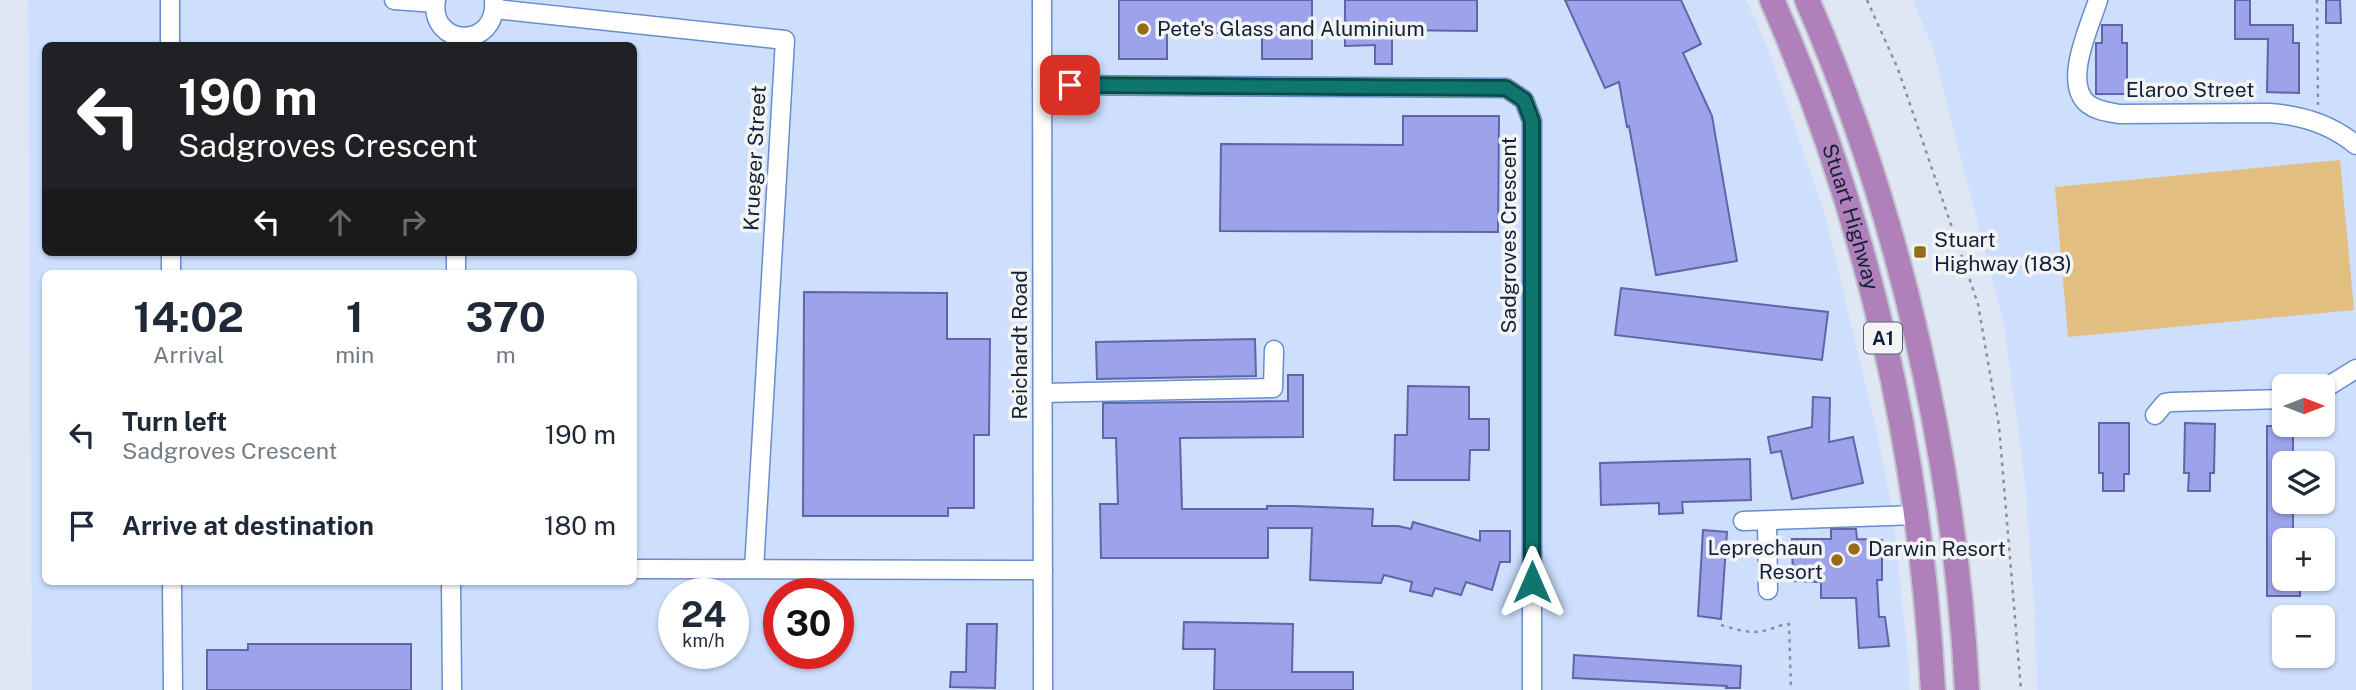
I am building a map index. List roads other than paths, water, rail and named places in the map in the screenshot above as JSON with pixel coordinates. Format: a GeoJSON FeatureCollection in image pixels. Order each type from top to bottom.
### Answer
{"type":"FeatureCollection","features":[{"type":"Feature","properties":{"kind":"highway","name":"Stuart Highway"},"geometry":{"type":"LineString","coordinates":[[1772,0],[1825,129],[1869,274],[1895,393],[1917,515],[1929,621],[1933,690]]}},
{"type":"Feature","properties":{"kind":"highway","name":"Stuart Highway"},"geometry":{"type":"LineString","coordinates":[[1807,0],[1836,70],[1898,266],[1938,443],[1956,557],[1967,690]]}},
{"type":"Feature","properties":{"kind":"highway"},"geometry":{"type":"LineString","coordinates":[[1825,129],[1852,119]]}},
{"type":"Feature","properties":{"kind":"street"},"geometry":{"type":"LineString","coordinates":[[170,0],[170,42]]}},
{"type":"Feature","properties":{"kind":"street"},"geometry":{"type":"LineString","coordinates":[[394,0],[435,2],[438,22],[453,40],[461,38],[469,41],[487,27],[494,5]]}},
{"type":"Feature","properties":{"kind":"street","name":"Reichardt Road"},"geometry":{"type":"LineString","coordinates":[[1042,0],[1043,690]]}},
{"type":"Feature","properties":{"kind":"street","name":"Elaroo Street"},"geometry":{"type":"LineString","coordinates":[[2098,0],[2077,65],[2078,89],[2089,106],[2119,114],[2279,114],[2306,118],[2341,134],[2356,145]]}},
{"type":"Feature","properties":{"kind":"street","name":"Krueger Street"},"geometry":{"type":"LineString","coordinates":[[494,5],[785,40],[754,569]]}},
{"type":"Feature","properties":{"kind":"street","name":"Sadgroves Crescent"},"geometry":{"type":"LineString","coordinates":[[1042,85],[1506,88],[1524,100],[1532,121],[1532,690]]}},
{"type":"Feature","properties":{"kind":"street"},"geometry":{"type":"LineString","coordinates":[[1042,393],[1273,388],[1274,350]]}},
{"type":"Feature","properties":{"kind":"street"},"geometry":{"type":"LineString","coordinates":[[2335,382],[2356,369]]}},
{"type":"Feature","properties":{"kind":"street"},"geometry":{"type":"LineString","coordinates":[[2155,415],[2165,403],[2172,402],[2272,400]]}},
{"type":"Feature","properties":{"kind":"street"},"geometry":{"type":"LineString","coordinates":[[1742,522],[1917,515]]}},
{"type":"Feature","properties":{"kind":"street"},"geometry":{"type":"LineString","coordinates":[[1767,521],[1768,590]]}},
{"type":"Feature","properties":{"kind":"street"},"geometry":{"type":"LineString","coordinates":[[637,569],[1043,570]]}},
{"type":"Feature","properties":{"kind":"street"},"geometry":{"type":"LineString","coordinates":[[172,585],[173,690]]}},
{"type":"Feature","properties":{"kind":"street"},"geometry":{"type":"LineString","coordinates":[[452,585],[452,690]]}},
{"type":"Feature","properties":{"kind":"place","name":"Pete's Glass and Aluminium"},"geometry":{"type":"Point","coordinates":[1143,29]}},
{"type":"Feature","properties":{"kind":"place","name":"Stuart Highway (183)"},"geometry":{"type":"Point","coordinates":[1920,252]}},
{"type":"Feature","properties":{"kind":"place","name":"Darwin Resort"},"geometry":{"type":"Point","coordinates":[1854,549]}},
{"type":"Feature","properties":{"kind":"place","name":"Leprechaun Resort"},"geometry":{"type":"Point","coordinates":[1837,560]}}]}
